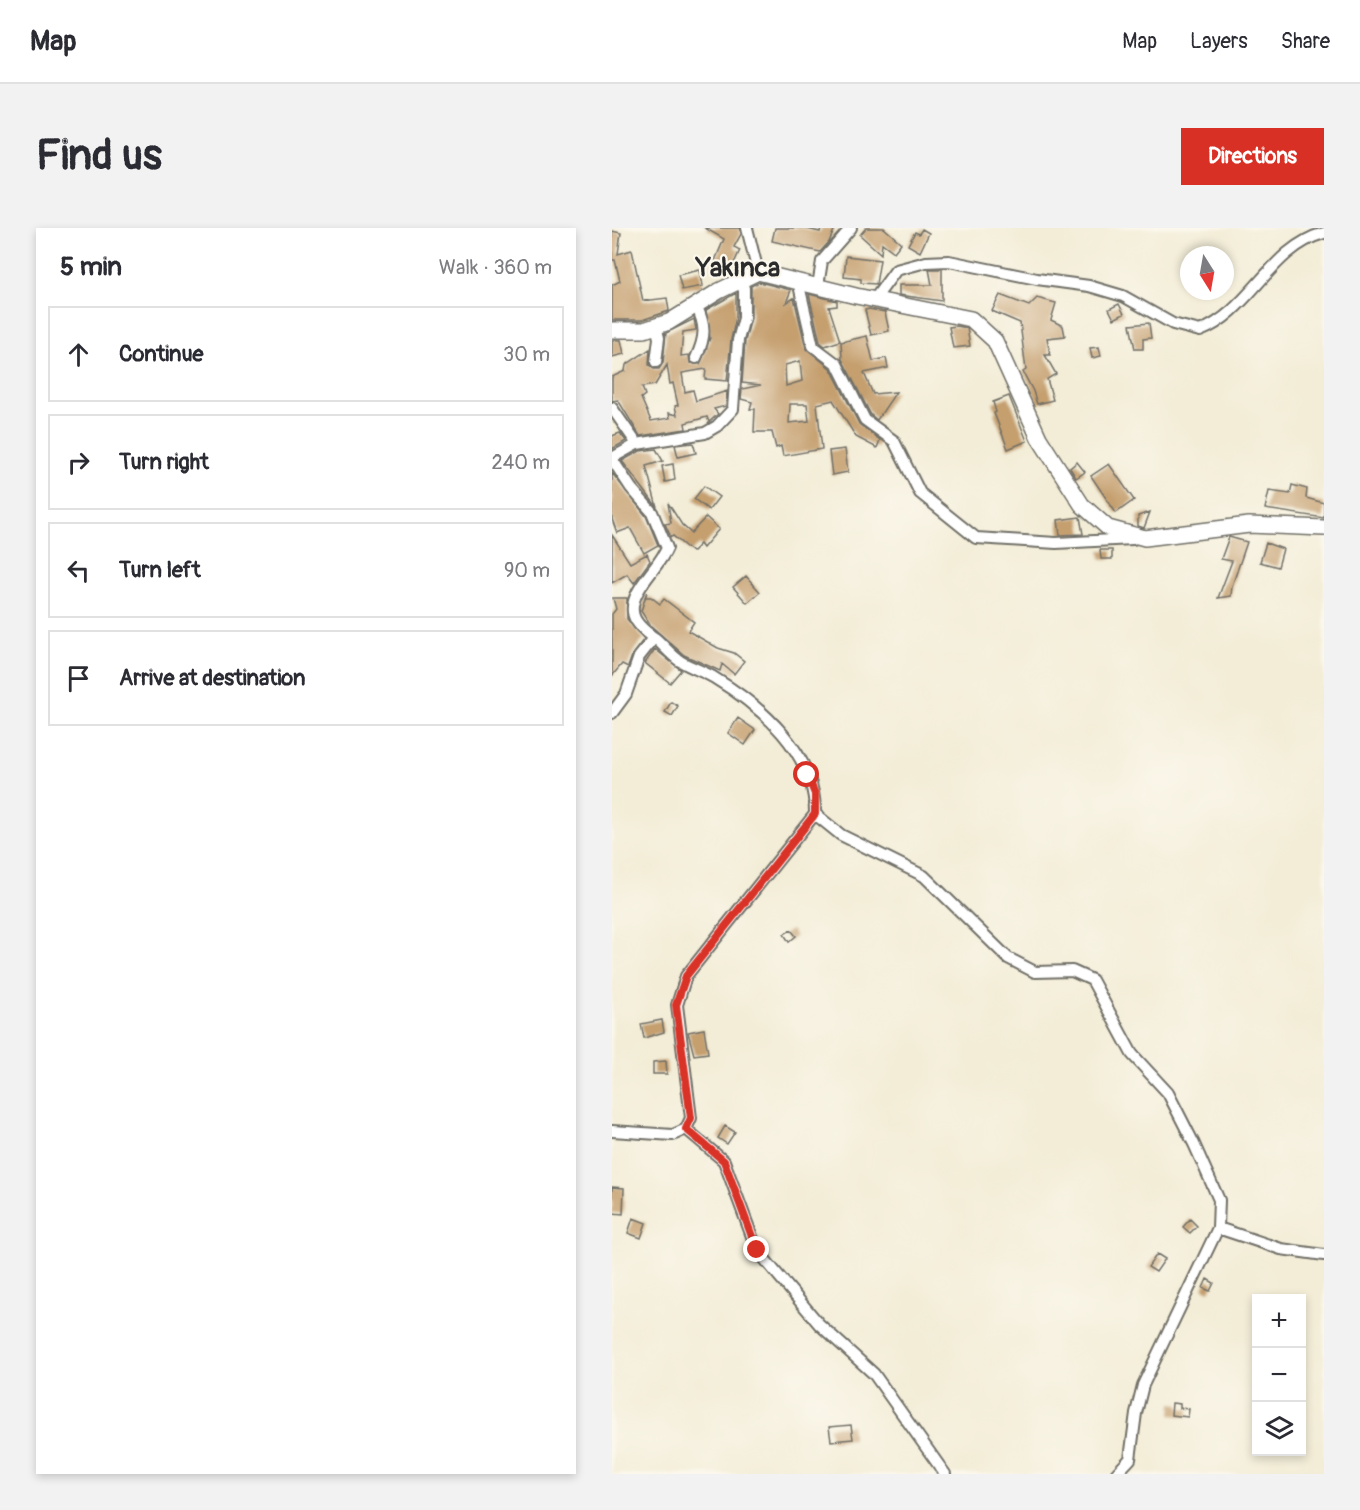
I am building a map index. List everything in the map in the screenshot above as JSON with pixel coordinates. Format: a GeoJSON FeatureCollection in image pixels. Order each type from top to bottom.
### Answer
{"type":"FeatureCollection","features":[{"type":"Feature","properties":{"kind":"main road"},"geometry":{"type":"LineString","coordinates":[[612,330],[644,330],[656,326],[735,282],[758,272],[874,300],[971,319],[995,341],[1039,438],[1082,505],[1108,528],[1145,538],[1249,525],[1324,528]]}},
{"type":"Feature","properties":{"kind":"street"},"geometry":{"type":"LineString","coordinates":[[747,228],[758,272]]}},
{"type":"Feature","properties":{"kind":"street"},"geometry":{"type":"LineString","coordinates":[[818,286],[822,261],[851,228]]}},
{"type":"Feature","properties":{"kind":"street"},"geometry":{"type":"LineString","coordinates":[[874,300],[896,270],[926,262],[949,261],[1037,279],[1089,286],[1124,296],[1173,324],[1200,331],[1222,320],[1285,253],[1312,236],[1324,233]]}},
{"type":"Feature","properties":{"kind":"street"},"geometry":{"type":"LineString","coordinates":[[798,281],[813,346],[837,364],[865,420],[894,441],[920,493],[976,538],[1056,543],[1145,538]]}},
{"type":"Feature","properties":{"kind":"street"},"geometry":{"type":"LineString","coordinates":[[612,1131],[673,1135],[686,1129],[691,1118],[676,1005],[686,976],[815,814],[815,794],[787,738],[753,703],[711,676],[679,660],[637,621],[633,612],[634,597],[666,548],[652,512],[631,488],[612,458],[637,444],[705,433],[717,426],[733,409],[738,340],[744,318],[744,288],[735,282]]}},
{"type":"Feature","properties":{"kind":"street"},"geometry":{"type":"LineString","coordinates":[[696,305],[705,324],[696,358]]}},
{"type":"Feature","properties":{"kind":"street"},"geometry":{"type":"LineString","coordinates":[[656,326],[658,338],[656,362]]}},
{"type":"Feature","properties":{"kind":"street"},"geometry":{"type":"LineString","coordinates":[[612,408],[637,444]]}},
{"type":"Feature","properties":{"kind":"street"},"geometry":{"type":"LineString","coordinates":[[612,713],[626,694],[639,657],[654,638]]}},
{"type":"Feature","properties":{"kind":"street"},"geometry":{"type":"LineString","coordinates":[[815,814],[841,835],[924,876],[1008,958],[1035,972],[1072,972],[1092,980],[1132,1054],[1168,1093],[1194,1144],[1219,1200],[1218,1228],[1143,1385],[1136,1413],[1130,1459],[1116,1474]]}},
{"type":"Feature","properties":{"kind":"street"},"geometry":{"type":"LineString","coordinates":[[686,1129],[724,1161],[757,1250],[819,1324],[874,1374],[945,1474]]}},
{"type":"Feature","properties":{"kind":"street"},"geometry":{"type":"LineString","coordinates":[[1218,1228],[1281,1249],[1324,1256]]}},
{"type":"Feature","properties":{"kind":"building"},"geometry":{"type":"Polygon","coordinates":[[[705,228],[740,228],[741,234],[734,247],[740,250],[731,270],[714,263],[724,239],[705,228]]]}},
{"type":"Feature","properties":{"kind":"building"},"geometry":{"type":"Polygon","coordinates":[[[775,228],[803,228],[820,232],[821,228],[835,228],[829,242],[820,252],[772,241],[775,228]]]}},
{"type":"Feature","properties":{"kind":"building"},"geometry":{"type":"Polygon","coordinates":[[[866,228],[884,228],[901,243],[894,252],[882,243],[881,254],[860,235],[866,228]]]}},
{"type":"Feature","properties":{"kind":"building"},"geometry":{"type":"Polygon","coordinates":[[[922,229],[929,233],[920,252],[908,245],[915,232],[919,234],[922,229]]]}},
{"type":"Feature","properties":{"kind":"building"},"geometry":{"type":"Polygon","coordinates":[[[612,231],[621,233],[618,254],[632,250],[643,301],[667,298],[669,311],[642,320],[612,320],[612,285],[620,281],[615,260],[612,260],[612,231]]]}},
{"type":"Feature","properties":{"kind":"building"},"geometry":{"type":"Polygon","coordinates":[[[846,256],[880,260],[876,284],[861,283],[861,279],[844,277],[846,256]]]}},
{"type":"Feature","properties":{"kind":"building"},"geometry":{"type":"Polygon","coordinates":[[[929,269],[942,269],[942,301],[899,295],[899,285],[932,285],[929,269]]]}},
{"type":"Feature","properties":{"kind":"building"},"geometry":{"type":"Polygon","coordinates":[[[700,270],[703,286],[682,290],[678,275],[700,270]]]}},
{"type":"Feature","properties":{"kind":"building"},"geometry":{"type":"Polygon","coordinates":[[[759,282],[791,290],[786,303],[794,298],[806,348],[831,369],[859,424],[880,440],[877,448],[856,437],[833,400],[817,404],[822,449],[783,456],[781,446],[776,448],[772,432],[754,432],[755,409],[750,409],[752,402],[741,399],[742,389],[761,385],[742,383],[745,341],[751,318],[751,286],[759,282]],[[800,361],[785,365],[786,386],[802,381],[800,361]],[[790,404],[789,423],[809,421],[807,404],[790,404]]]}},
{"type":"Feature","properties":{"kind":"building"},"geometry":{"type":"Polygon","coordinates":[[[736,293],[736,317],[731,339],[727,381],[705,379],[706,369],[682,373],[685,392],[693,390],[696,401],[727,391],[726,406],[714,409],[718,414],[709,422],[707,417],[685,423],[686,429],[640,436],[618,400],[612,401],[612,377],[625,371],[626,365],[650,349],[649,365],[654,369],[659,369],[663,363],[666,333],[694,319],[696,330],[683,332],[681,356],[689,355],[690,363],[700,364],[710,338],[706,310],[736,293]],[[667,365],[655,385],[642,387],[645,395],[641,398],[651,421],[670,418],[669,413],[677,415],[675,406],[678,405],[673,383],[670,384],[667,365]]]}},
{"type":"Feature","properties":{"kind":"building"},"geometry":{"type":"Polygon","coordinates":[[[809,294],[837,301],[837,306],[829,307],[840,341],[825,346],[820,342],[809,294]]]}},
{"type":"Feature","properties":{"kind":"building"},"geometry":{"type":"Polygon","coordinates":[[[1000,295],[1029,306],[1037,298],[1056,303],[1051,320],[1063,326],[1065,336],[1047,338],[1050,355],[1045,355],[1056,374],[1047,379],[1053,400],[1037,404],[1023,372],[1026,370],[1020,323],[992,311],[1000,295]]]}},
{"type":"Feature","properties":{"kind":"building"},"geometry":{"type":"Polygon","coordinates":[[[1119,304],[1124,314],[1114,319],[1109,309],[1119,304]]]}},
{"type":"Feature","properties":{"kind":"building"},"geometry":{"type":"Polygon","coordinates":[[[865,310],[885,312],[889,331],[871,335],[865,310]]]}},
{"type":"Feature","properties":{"kind":"building"},"geometry":{"type":"Polygon","coordinates":[[[1149,323],[1151,338],[1143,339],[1143,349],[1135,349],[1130,325],[1149,323]]]}},
{"type":"Feature","properties":{"kind":"building"},"geometry":{"type":"Polygon","coordinates":[[[949,327],[967,328],[970,346],[953,348],[949,327]]]}},
{"type":"Feature","properties":{"kind":"building"},"geometry":{"type":"Polygon","coordinates":[[[867,336],[873,361],[886,358],[888,368],[864,373],[873,394],[896,392],[877,420],[871,415],[842,359],[841,342],[867,336]]]}},
{"type":"Feature","properties":{"kind":"building"},"geometry":{"type":"Polygon","coordinates":[[[612,340],[621,340],[624,354],[612,357],[612,340]]]}},
{"type":"Feature","properties":{"kind":"building"},"geometry":{"type":"Polygon","coordinates":[[[1099,347],[1101,356],[1092,358],[1090,348],[1099,347]]]}},
{"type":"Feature","properties":{"kind":"building"},"geometry":{"type":"Polygon","coordinates":[[[1009,396],[1027,441],[1008,449],[994,413],[996,412],[993,402],[1009,396]]]}},
{"type":"Feature","properties":{"kind":"building"},"geometry":{"type":"Polygon","coordinates":[[[620,433],[626,441],[612,449],[612,436],[620,433]]]}},
{"type":"Feature","properties":{"kind":"building"},"geometry":{"type":"Polygon","coordinates":[[[693,443],[696,453],[678,457],[675,445],[693,443]]]}},
{"type":"Feature","properties":{"kind":"building"},"geometry":{"type":"Polygon","coordinates":[[[656,449],[663,461],[646,466],[657,507],[622,461],[640,451],[656,449]]]}},
{"type":"Feature","properties":{"kind":"building"},"geometry":{"type":"Polygon","coordinates":[[[845,449],[848,472],[832,475],[829,451],[845,449]]]}},
{"type":"Feature","properties":{"kind":"building"},"geometry":{"type":"Polygon","coordinates":[[[1077,462],[1085,472],[1076,478],[1070,468],[1077,462]]]}},
{"type":"Feature","properties":{"kind":"building"},"geometry":{"type":"Polygon","coordinates":[[[673,464],[675,480],[665,482],[662,466],[673,464]]]}},
{"type":"Feature","properties":{"kind":"building"},"geometry":{"type":"Polygon","coordinates":[[[1109,464],[1134,500],[1116,513],[1091,476],[1109,464]]]}},
{"type":"Feature","properties":{"kind":"building"},"geometry":{"type":"Polygon","coordinates":[[[612,473],[646,516],[658,545],[644,553],[630,528],[617,533],[612,519],[612,473]]]}},
{"type":"Feature","properties":{"kind":"building"},"geometry":{"type":"Polygon","coordinates":[[[1292,485],[1307,489],[1306,498],[1324,503],[1324,518],[1265,509],[1269,491],[1290,494],[1292,485]]]}},
{"type":"Feature","properties":{"kind":"building"},"geometry":{"type":"Polygon","coordinates":[[[704,486],[719,497],[709,510],[694,499],[704,486]]]}},
{"type":"Feature","properties":{"kind":"building"},"geometry":{"type":"Polygon","coordinates":[[[668,503],[682,525],[691,533],[706,517],[719,529],[703,548],[700,544],[692,552],[673,536],[671,537],[665,524],[671,523],[668,503]]]}},
{"type":"Feature","properties":{"kind":"building"},"geometry":{"type":"Polygon","coordinates":[[[1150,512],[1144,528],[1138,526],[1138,516],[1150,512]]]}},
{"type":"Feature","properties":{"kind":"building"},"geometry":{"type":"Polygon","coordinates":[[[1080,517],[1083,534],[1060,535],[1058,520],[1080,517]]]}},
{"type":"Feature","properties":{"kind":"building"},"geometry":{"type":"Polygon","coordinates":[[[612,535],[630,563],[647,554],[650,561],[634,583],[627,574],[612,583],[612,535]]]}},
{"type":"Feature","properties":{"kind":"building"},"geometry":{"type":"Polygon","coordinates":[[[1229,537],[1247,542],[1232,586],[1231,596],[1218,598],[1232,561],[1221,559],[1229,537]]]}},
{"type":"Feature","properties":{"kind":"building"},"geometry":{"type":"Polygon","coordinates":[[[1266,543],[1283,549],[1278,567],[1260,562],[1266,543]]]}},
{"type":"Feature","properties":{"kind":"building"},"geometry":{"type":"Polygon","coordinates":[[[1100,550],[1112,550],[1112,559],[1101,559],[1100,550]]]}},
{"type":"Feature","properties":{"kind":"building"},"geometry":{"type":"Polygon","coordinates":[[[746,576],[760,592],[747,603],[733,587],[746,576]]]}},
{"type":"Feature","properties":{"kind":"building"},"geometry":{"type":"Polygon","coordinates":[[[645,597],[651,597],[660,604],[664,599],[694,622],[688,631],[718,648],[734,653],[744,661],[734,674],[722,664],[720,671],[684,655],[650,625],[641,611],[645,597]]]}},
{"type":"Feature","properties":{"kind":"building"},"geometry":{"type":"Polygon","coordinates":[[[613,598],[627,598],[627,619],[644,639],[633,653],[628,667],[622,664],[612,676],[612,614],[616,609],[613,598]]]}},
{"type":"Feature","properties":{"kind":"building"},"geometry":{"type":"Polygon","coordinates":[[[655,649],[681,670],[670,683],[645,663],[655,649]]]}},
{"type":"Feature","properties":{"kind":"building"},"geometry":{"type":"Polygon","coordinates":[[[671,702],[678,706],[672,716],[665,712],[671,702]]]}},
{"type":"Feature","properties":{"kind":"building"},"geometry":{"type":"Polygon","coordinates":[[[738,718],[755,730],[745,745],[728,733],[738,718]]]}},
{"type":"Feature","properties":{"kind":"building"},"geometry":{"type":"Polygon","coordinates":[[[791,930],[796,936],[789,942],[784,934],[791,930]]]}},
{"type":"Feature","properties":{"kind":"building"},"geometry":{"type":"Polygon","coordinates":[[[662,1020],[664,1032],[644,1038],[641,1024],[662,1020]]]}},
{"type":"Feature","properties":{"kind":"building"},"geometry":{"type":"Polygon","coordinates":[[[704,1029],[708,1053],[694,1055],[688,1032],[704,1029]]]}},
{"type":"Feature","properties":{"kind":"building"},"geometry":{"type":"Polygon","coordinates":[[[666,1061],[667,1074],[653,1074],[653,1062],[666,1061]]]}},
{"type":"Feature","properties":{"kind":"building"},"geometry":{"type":"Polygon","coordinates":[[[725,1126],[735,1132],[727,1144],[718,1138],[725,1126]]]}},
{"type":"Feature","properties":{"kind":"building"},"geometry":{"type":"Polygon","coordinates":[[[612,1187],[624,1188],[623,1214],[612,1213],[612,1187]]]}},
{"type":"Feature","properties":{"kind":"building"},"geometry":{"type":"Polygon","coordinates":[[[633,1218],[646,1223],[641,1238],[628,1233],[633,1218]]]}},
{"type":"Feature","properties":{"kind":"building"},"geometry":{"type":"Polygon","coordinates":[[[1190,1219],[1197,1226],[1190,1233],[1183,1227],[1190,1219]]]}},
{"type":"Feature","properties":{"kind":"building"},"geometry":{"type":"Polygon","coordinates":[[[1157,1254],[1165,1259],[1156,1272],[1148,1267],[1157,1254]]]}},
{"type":"Feature","properties":{"kind":"building"},"geometry":{"type":"Polygon","coordinates":[[[1207,1279],[1214,1283],[1210,1291],[1203,1288],[1207,1279]]]}},
{"type":"Feature","properties":{"kind":"building"},"geometry":{"type":"Polygon","coordinates":[[[1172,1403],[1180,1404],[1180,1408],[1189,1409],[1188,1417],[1171,1415],[1172,1403]]]}},
{"type":"Feature","properties":{"kind":"building"},"geometry":{"type":"Polygon","coordinates":[[[851,1425],[853,1439],[831,1441],[829,1427],[851,1425]]]}},
{"type":"Feature","properties":{"kind":"district","name":"Yakınca"},"geometry":{"type":"Point","coordinates":[738,268]}},
{"type":"Feature","properties":{"kind":"route"},"geometry":{"type":"LineString","coordinates":[[757,1250],[724,1161],[686,1129],[691,1118],[676,1005],[686,976],[750,892],[815,814],[815,794],[807,775]]}}]}
